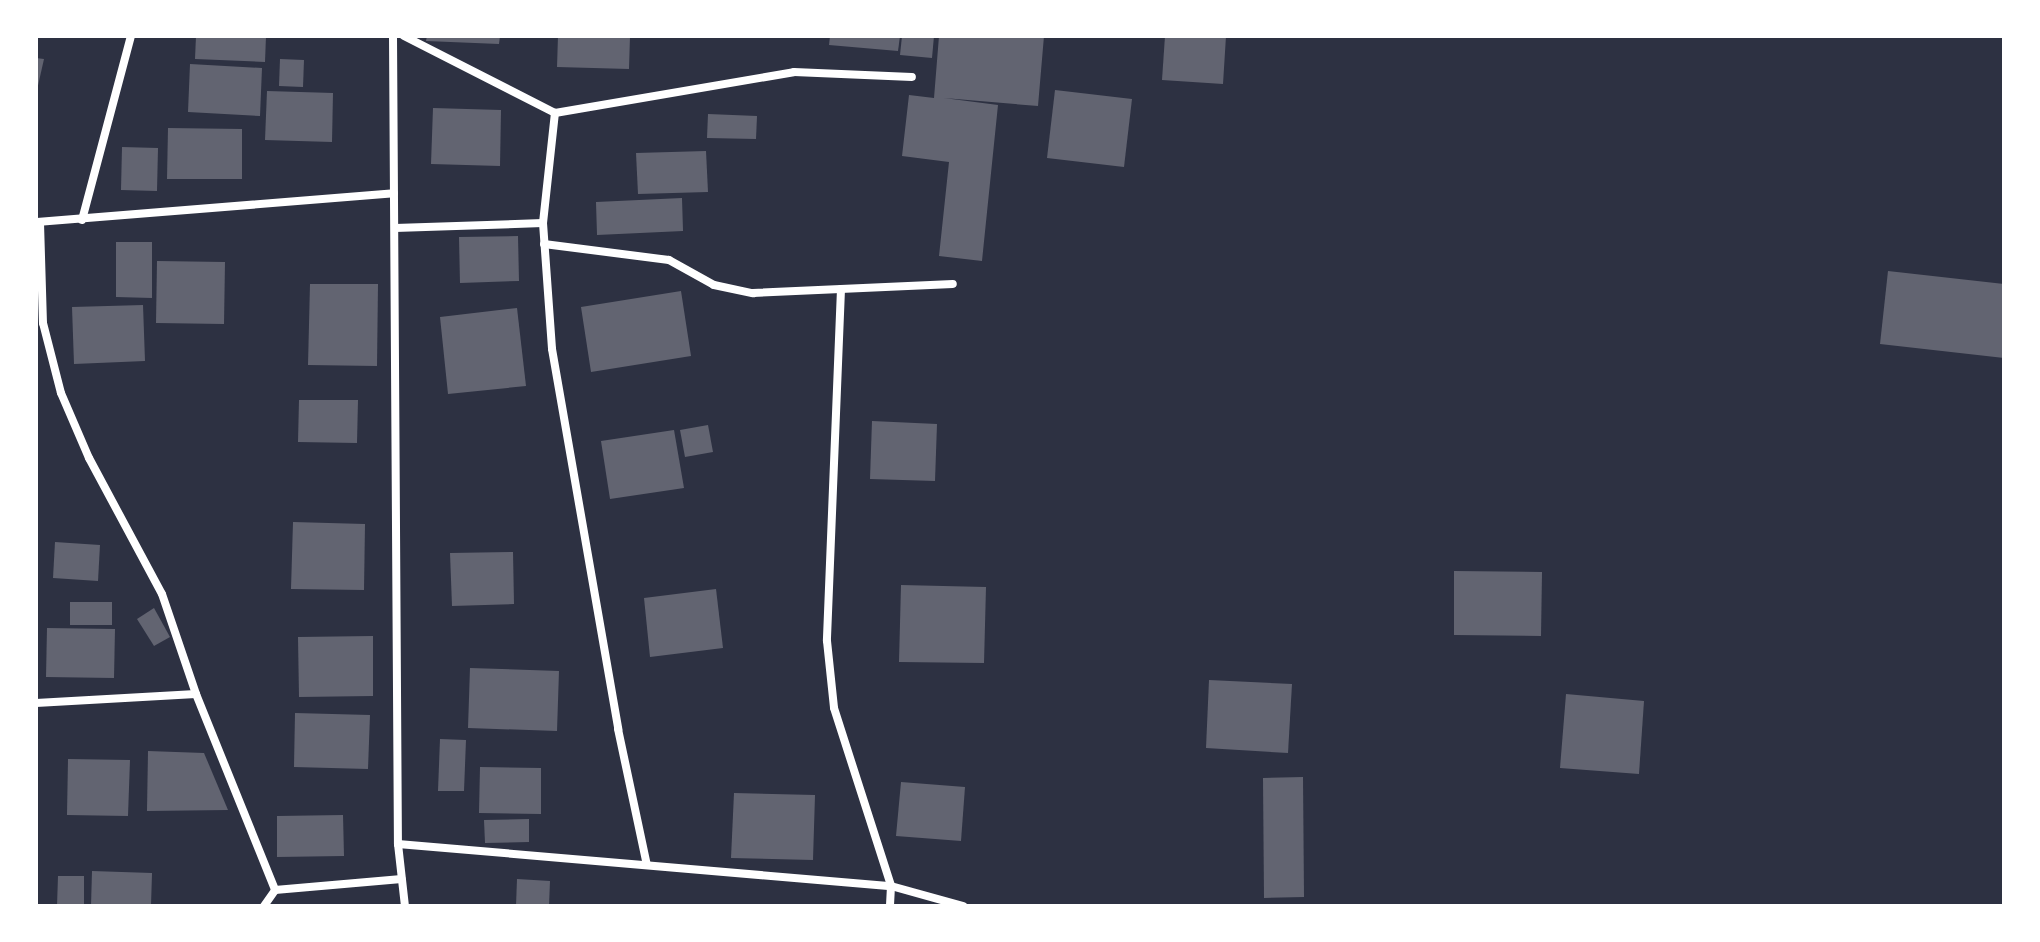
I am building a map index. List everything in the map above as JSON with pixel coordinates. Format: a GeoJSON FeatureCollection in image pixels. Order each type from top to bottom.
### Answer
{"type":"FeatureCollection","features":[{"type":"Feature","properties":{"kind":"street"},"geometry":{"type":"LineString","coordinates":[[82,220],[131,36]]}},
{"type":"Feature","properties":{"kind":"street"},"geometry":{"type":"LineString","coordinates":[[393,36],[398,844],[405,906]]}},
{"type":"Feature","properties":{"kind":"street"},"geometry":{"type":"LineString","coordinates":[[404,36],[555,113],[794,72],[912,77]]}},
{"type":"Feature","properties":{"kind":"street"},"geometry":{"type":"LineString","coordinates":[[555,113],[543,223],[552,349],[615,714],[647,865]]}},
{"type":"Feature","properties":{"kind":"street"},"geometry":{"type":"LineString","coordinates":[[275,890],[196,694],[162,594],[89,458],[61,393],[43,323],[38,223],[394,193]]}},
{"type":"Feature","properties":{"kind":"street"},"geometry":{"type":"LineString","coordinates":[[395,228],[543,223]]}},
{"type":"Feature","properties":{"kind":"street"},"geometry":{"type":"LineString","coordinates":[[544,244],[669,260],[714,285],[753,293],[953,284]]}},
{"type":"Feature","properties":{"kind":"street"},"geometry":{"type":"LineString","coordinates":[[841,289],[827,641],[834,708],[891,886],[890,906]]}},
{"type":"Feature","properties":{"kind":"street"},"geometry":{"type":"LineString","coordinates":[[36,703],[196,694]]}},
{"type":"Feature","properties":{"kind":"street"},"geometry":{"type":"LineString","coordinates":[[398,844],[891,886],[963,906]]}},
{"type":"Feature","properties":{"kind":"street"},"geometry":{"type":"LineString","coordinates":[[275,890],[402,879]]}},
{"type":"Feature","properties":{"kind":"street"},"geometry":{"type":"LineString","coordinates":[[264,906],[275,890]]}},
{"type":"Feature","properties":{"kind":"building"},"geometry":{"type":"Polygon","coordinates":[[[196,36],[266,36],[265,62],[195,59],[196,36]]]}},
{"type":"Feature","properties":{"kind":"building"},"geometry":{"type":"Polygon","coordinates":[[[427,36],[500,36],[499,44],[426,41],[427,36]]]}},
{"type":"Feature","properties":{"kind":"building"},"geometry":{"type":"Polygon","coordinates":[[[558,36],[630,36],[629,69],[557,67],[558,36]]]}},
{"type":"Feature","properties":{"kind":"building"},"geometry":{"type":"Polygon","coordinates":[[[830,36],[900,36],[898,51],[829,45],[830,36]]]}},
{"type":"Feature","properties":{"kind":"building"},"geometry":{"type":"Polygon","coordinates":[[[902,36],[934,36],[932,58],[900,55],[902,36]]]}},
{"type":"Feature","properties":{"kind":"building"},"geometry":{"type":"Polygon","coordinates":[[[939,36],[1044,36],[1038,106],[944,98],[998,105],[982,261],[939,256],[949,162],[902,156],[909,95],[934,98],[939,36]]]}},
{"type":"Feature","properties":{"kind":"building"},"geometry":{"type":"Polygon","coordinates":[[[1165,36],[1226,36],[1223,84],[1162,80],[1165,36]]]}},
{"type":"Feature","properties":{"kind":"building"},"geometry":{"type":"Polygon","coordinates":[[[36,58],[44,59],[37,90],[36,90],[36,58]]]}},
{"type":"Feature","properties":{"kind":"building"},"geometry":{"type":"Polygon","coordinates":[[[280,59],[304,60],[303,87],[279,86],[280,59]]]}},
{"type":"Feature","properties":{"kind":"building"},"geometry":{"type":"Polygon","coordinates":[[[190,64],[262,68],[260,116],[188,112],[190,64]]]}},
{"type":"Feature","properties":{"kind":"building"},"geometry":{"type":"Polygon","coordinates":[[[1055,90],[1132,99],[1124,167],[1047,158],[1055,90]]]}},
{"type":"Feature","properties":{"kind":"building"},"geometry":{"type":"Polygon","coordinates":[[[267,91],[333,93],[332,142],[265,140],[267,91]]]}},
{"type":"Feature","properties":{"kind":"building"},"geometry":{"type":"Polygon","coordinates":[[[433,108],[501,110],[500,166],[431,164],[433,108]]]}},
{"type":"Feature","properties":{"kind":"building"},"geometry":{"type":"Polygon","coordinates":[[[708,114],[757,116],[756,139],[707,138],[708,114]]]}},
{"type":"Feature","properties":{"kind":"building"},"geometry":{"type":"Polygon","coordinates":[[[168,128],[242,129],[242,179],[167,179],[168,128]]]}},
{"type":"Feature","properties":{"kind":"building"},"geometry":{"type":"Polygon","coordinates":[[[122,147],[158,148],[157,191],[121,190],[122,147]]]}},
{"type":"Feature","properties":{"kind":"building"},"geometry":{"type":"Polygon","coordinates":[[[706,151],[708,192],[638,194],[636,153],[706,151]]]}},
{"type":"Feature","properties":{"kind":"building"},"geometry":{"type":"Polygon","coordinates":[[[682,198],[683,231],[597,235],[596,202],[682,198]]]}},
{"type":"Feature","properties":{"kind":"building"},"geometry":{"type":"Polygon","coordinates":[[[518,236],[519,281],[460,283],[459,237],[518,236]]]}},
{"type":"Feature","properties":{"kind":"building"},"geometry":{"type":"Polygon","coordinates":[[[116,242],[152,242],[152,298],[116,297],[116,242]]]}},
{"type":"Feature","properties":{"kind":"building"},"geometry":{"type":"Polygon","coordinates":[[[157,261],[225,262],[224,324],[156,323],[157,261]]]}},
{"type":"Feature","properties":{"kind":"building"},"geometry":{"type":"Polygon","coordinates":[[[1888,271],[2004,284],[2004,358],[1880,344],[1888,271]]]}},
{"type":"Feature","properties":{"kind":"building"},"geometry":{"type":"Polygon","coordinates":[[[310,284],[378,284],[377,366],[308,365],[310,284]]]}},
{"type":"Feature","properties":{"kind":"building"},"geometry":{"type":"Polygon","coordinates":[[[681,291],[691,356],[591,372],[581,307],[681,291]]]}},
{"type":"Feature","properties":{"kind":"building"},"geometry":{"type":"Polygon","coordinates":[[[143,305],[145,361],[74,364],[72,307],[143,305]]]}},
{"type":"Feature","properties":{"kind":"building"},"geometry":{"type":"Polygon","coordinates":[[[517,308],[526,386],[448,394],[440,317],[517,308]]]}},
{"type":"Feature","properties":{"kind":"building"},"geometry":{"type":"Polygon","coordinates":[[[299,400],[358,400],[357,443],[298,442],[299,400]]]}},
{"type":"Feature","properties":{"kind":"building"},"geometry":{"type":"Polygon","coordinates":[[[872,421],[937,424],[935,481],[870,479],[872,421]]]}},
{"type":"Feature","properties":{"kind":"building"},"geometry":{"type":"Polygon","coordinates":[[[708,425],[713,452],[685,457],[680,430],[708,425]]]}},
{"type":"Feature","properties":{"kind":"building"},"geometry":{"type":"Polygon","coordinates":[[[674,430],[684,488],[610,499],[601,441],[674,430]]]}},
{"type":"Feature","properties":{"kind":"building"},"geometry":{"type":"Polygon","coordinates":[[[293,522],[365,524],[364,590],[291,589],[293,522]]]}},
{"type":"Feature","properties":{"kind":"building"},"geometry":{"type":"Polygon","coordinates":[[[55,542],[100,545],[98,581],[53,578],[55,542]]]}},
{"type":"Feature","properties":{"kind":"building"},"geometry":{"type":"Polygon","coordinates":[[[513,552],[514,604],[452,606],[450,553],[513,552]]]}},
{"type":"Feature","properties":{"kind":"building"},"geometry":{"type":"Polygon","coordinates":[[[1454,571],[1542,572],[1541,636],[1454,635],[1454,571]]]}},
{"type":"Feature","properties":{"kind":"building"},"geometry":{"type":"Polygon","coordinates":[[[901,585],[986,587],[984,663],[899,662],[901,585]]]}},
{"type":"Feature","properties":{"kind":"building"},"geometry":{"type":"Polygon","coordinates":[[[716,589],[723,648],[650,657],[644,598],[716,589]]]}},
{"type":"Feature","properties":{"kind":"building"},"geometry":{"type":"Polygon","coordinates":[[[70,602],[112,602],[112,625],[70,625],[70,602]]]}},
{"type":"Feature","properties":{"kind":"building"},"geometry":{"type":"Polygon","coordinates":[[[154,608],[170,637],[154,646],[137,619],[154,608]]]}},
{"type":"Feature","properties":{"kind":"building"},"geometry":{"type":"Polygon","coordinates":[[[47,628],[115,629],[114,678],[46,677],[47,628]]]}},
{"type":"Feature","properties":{"kind":"building"},"geometry":{"type":"Polygon","coordinates":[[[373,636],[373,696],[299,697],[298,637],[373,636]]]}},
{"type":"Feature","properties":{"kind":"building"},"geometry":{"type":"Polygon","coordinates":[[[470,668],[559,671],[557,731],[468,728],[470,668]]]}},
{"type":"Feature","properties":{"kind":"building"},"geometry":{"type":"Polygon","coordinates":[[[1209,680],[1292,684],[1288,753],[1206,748],[1209,680]]]}},
{"type":"Feature","properties":{"kind":"building"},"geometry":{"type":"Polygon","coordinates":[[[1566,694],[1644,701],[1639,774],[1560,768],[1566,694]]]}},
{"type":"Feature","properties":{"kind":"building"},"geometry":{"type":"Polygon","coordinates":[[[295,713],[370,715],[368,769],[294,767],[295,713]]]}},
{"type":"Feature","properties":{"kind":"building"},"geometry":{"type":"Polygon","coordinates":[[[440,739],[466,740],[464,791],[438,791],[440,739]]]}},
{"type":"Feature","properties":{"kind":"building"},"geometry":{"type":"Polygon","coordinates":[[[148,751],[204,753],[228,810],[147,811],[148,751]]]}},
{"type":"Feature","properties":{"kind":"building"},"geometry":{"type":"Polygon","coordinates":[[[68,759],[130,760],[128,816],[67,815],[68,759]]]}},
{"type":"Feature","properties":{"kind":"building"},"geometry":{"type":"Polygon","coordinates":[[[480,767],[541,768],[541,814],[479,813],[480,767]]]}},
{"type":"Feature","properties":{"kind":"building"},"geometry":{"type":"Polygon","coordinates":[[[1303,777],[1304,897],[1264,898],[1263,778],[1303,777]]]}},
{"type":"Feature","properties":{"kind":"building"},"geometry":{"type":"Polygon","coordinates":[[[901,782],[965,787],[961,841],[896,836],[901,782]]]}},
{"type":"Feature","properties":{"kind":"building"},"geometry":{"type":"Polygon","coordinates":[[[734,793],[815,795],[813,860],[731,858],[734,793]]]}},
{"type":"Feature","properties":{"kind":"building"},"geometry":{"type":"Polygon","coordinates":[[[343,815],[344,856],[277,857],[277,816],[343,815]]]}},
{"type":"Feature","properties":{"kind":"building"},"geometry":{"type":"Polygon","coordinates":[[[529,819],[529,842],[485,843],[484,820],[529,819]]]}},
{"type":"Feature","properties":{"kind":"building"},"geometry":{"type":"Polygon","coordinates":[[[92,871],[152,873],[151,906],[91,906],[92,871]]]}},
{"type":"Feature","properties":{"kind":"building"},"geometry":{"type":"Polygon","coordinates":[[[58,876],[84,876],[84,906],[57,906],[58,876]]]}},
{"type":"Feature","properties":{"kind":"building"},"geometry":{"type":"Polygon","coordinates":[[[517,879],[550,881],[549,906],[516,906],[517,879]]]}}]}
